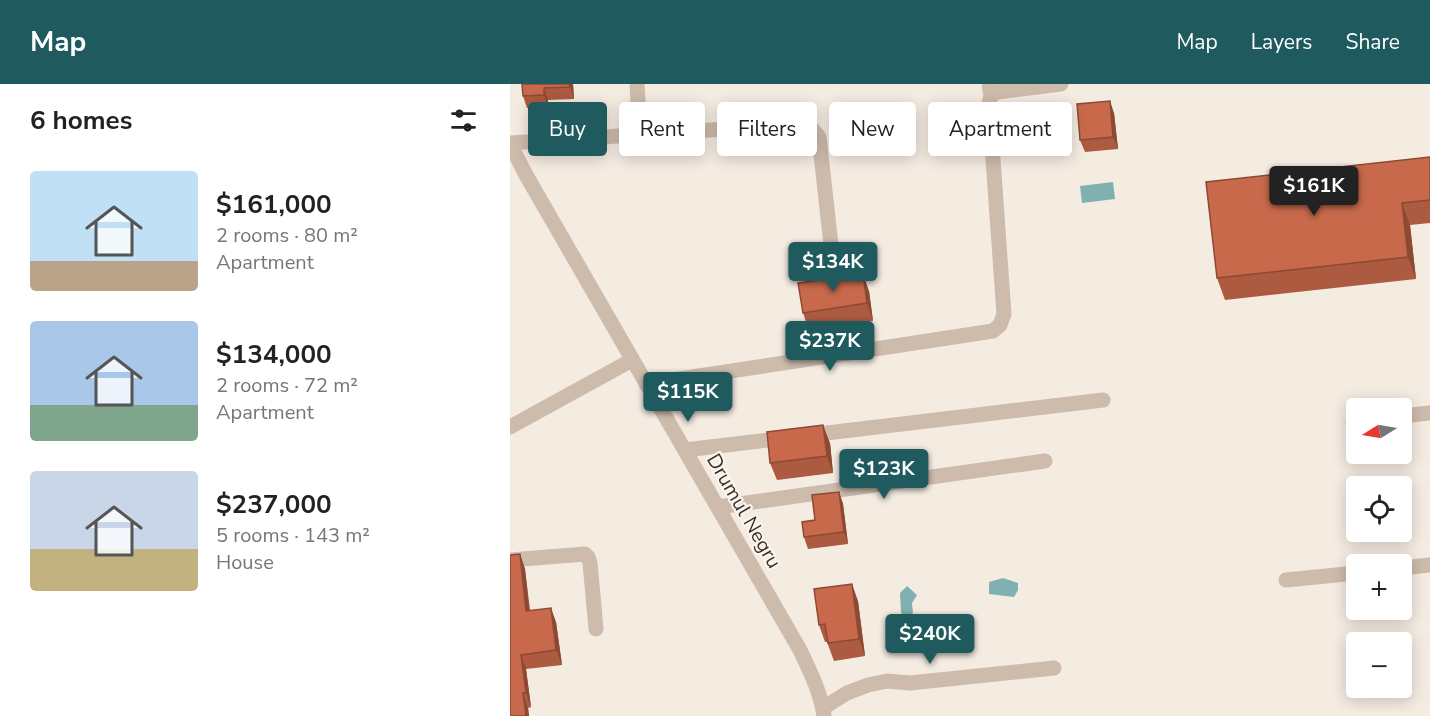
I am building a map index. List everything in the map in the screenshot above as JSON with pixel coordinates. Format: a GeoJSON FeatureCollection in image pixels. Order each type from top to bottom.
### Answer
{"type":"FeatureCollection","features":[{"type":"Feature","properties":{"kind":"street"},"geometry":{"type":"LineString","coordinates":[[637,84],[638,102]]}},
{"type":"Feature","properties":{"kind":"street"},"geometry":{"type":"LineString","coordinates":[[646,384],[993,330],[1000,325],[1004,314],[988,103],[990,90],[997,92],[1061,84]]}},
{"type":"Feature","properties":{"kind":"street"},"geometry":{"type":"LineString","coordinates":[[705,131],[802,124],[812,129],[819,138],[821,147],[835,281]]}},
{"type":"Feature","properties":{"kind":"street"},"geometry":{"type":"LineString","coordinates":[[510,143],[619,136]]}},
{"type":"Feature","properties":{"kind":"street","name":"Drumul Negru"},"geometry":{"type":"LineString","coordinates":[[510,143],[531,185],[800,650],[813,679],[823,712]]}},
{"type":"Feature","properties":{"kind":"street"},"geometry":{"type":"LineString","coordinates":[[510,427],[632,360]]}},
{"type":"Feature","properties":{"kind":"street"},"geometry":{"type":"LineString","coordinates":[[685,450],[1103,400]]}},
{"type":"Feature","properties":{"kind":"street"},"geometry":{"type":"LineString","coordinates":[[1412,415],[1430,413]]}},
{"type":"Feature","properties":{"kind":"street"},"geometry":{"type":"LineString","coordinates":[[718,507],[1046,461]]}},
{"type":"Feature","properties":{"kind":"street"},"geometry":{"type":"LineString","coordinates":[[510,560],[585,554],[588,556],[596,629]]}},
{"type":"Feature","properties":{"kind":"street"},"geometry":{"type":"LineString","coordinates":[[1412,567],[1430,565]]}},
{"type":"Feature","properties":{"kind":"street"},"geometry":{"type":"LineString","coordinates":[[1286,580],[1346,574]]}},
{"type":"Feature","properties":{"kind":"street"},"geometry":{"type":"LineString","coordinates":[[823,712],[847,693],[887,681],[910,683],[1054,668]]}},
{"type":"Feature","properties":{"kind":"water"},"geometry":{"type":"Polygon","coordinates":[[[1113,182],[1115,199],[1082,203],[1080,186],[1113,182]]]}},
{"type":"Feature","properties":{"kind":"water"},"geometry":{"type":"Polygon","coordinates":[[[1003,578],[1018,583],[1018,590],[1014,597],[989,594],[989,582],[1003,578]]]}},
{"type":"Feature","properties":{"kind":"water"},"geometry":{"type":"Polygon","coordinates":[[[907,586],[917,595],[912,603],[913,613],[907,616],[901,613],[900,593],[907,586]]]}},
{"type":"Feature","properties":{"kind":"building"},"geometry":{"type":"Polygon","coordinates":[[[522,84],[569,84],[570,87],[544,88],[544,95],[523,96],[522,84]]]}},
{"type":"Feature","properties":{"kind":"building"},"geometry":{"type":"Polygon","coordinates":[[[1110,101],[1113,137],[1080,140],[1077,104],[1110,101]]]}},
{"type":"Feature","properties":{"kind":"building"},"geometry":{"type":"Polygon","coordinates":[[[1430,157],[1430,200],[1402,203],[1408,257],[1217,278],[1206,182],[1430,157]]]}},
{"type":"Feature","properties":{"kind":"building"},"geometry":{"type":"Polygon","coordinates":[[[863,274],[867,303],[803,313],[798,283],[863,274]]]}},
{"type":"Feature","properties":{"kind":"building"},"geometry":{"type":"Polygon","coordinates":[[[823,425],[827,456],[770,463],[767,432],[823,425]]]}},
{"type":"Feature","properties":{"kind":"building"},"geometry":{"type":"Polygon","coordinates":[[[839,492],[844,532],[804,537],[802,522],[815,520],[812,495],[839,492]]]}},
{"type":"Feature","properties":{"kind":"building"},"geometry":{"type":"Polygon","coordinates":[[[520,554],[526,611],[551,608],[556,650],[521,655],[526,693],[523,693],[526,716],[510,716],[510,555],[520,554]]]}},
{"type":"Feature","properties":{"kind":"building"},"geometry":{"type":"Polygon","coordinates":[[[852,584],[859,639],[828,643],[825,624],[819,625],[814,589],[852,584]]]}}]}
